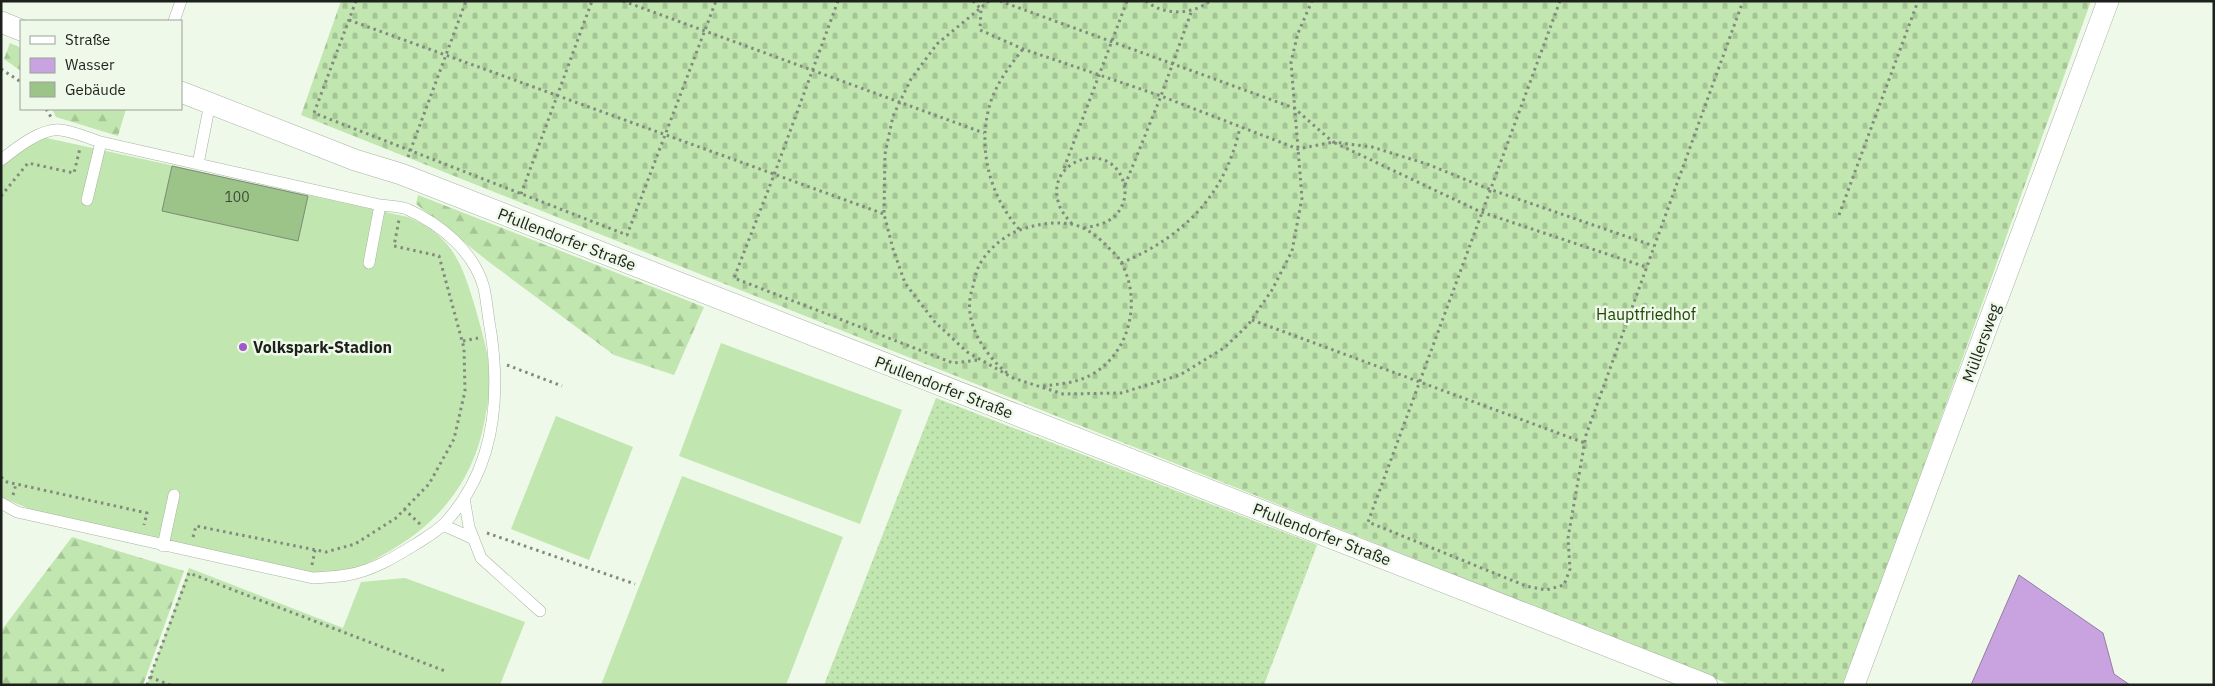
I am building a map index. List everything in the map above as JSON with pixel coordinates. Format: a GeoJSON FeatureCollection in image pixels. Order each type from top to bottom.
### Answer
{"type":"FeatureCollection","features":[{"type":"Feature","properties":{"kind":"street","name":"Müllersweg"},"geometry":{"type":"LineString","coordinates":[[1854,685],[2108,1]]}},
{"type":"Feature","properties":{"kind":"street"},"geometry":{"type":"LineString","coordinates":[[1,22],[20,30]]}},
{"type":"Feature","properties":{"kind":"street","name":"Pfullendorfer Straße"},"geometry":{"type":"LineString","coordinates":[[182,92],[355,160],[401,174],[1707,685]]}},
{"type":"Feature","properties":{"kind":"lane"},"geometry":{"type":"LineString","coordinates":[[174,20],[181,1]]}},
{"type":"Feature","properties":{"kind":"lane"},"geometry":{"type":"LineString","coordinates":[[198,164],[210,103]]}},
{"type":"Feature","properties":{"kind":"lane"},"geometry":{"type":"LineString","coordinates":[[1,160],[18,147],[40,135],[59,129],[101,142],[380,205],[401,208],[435,226],[460,244],[474,265],[484,286],[495,360],[496,400],[483,459],[464,498],[443,525],[392,559],[348,575],[313,578],[17,512],[1,503]]}},
{"type":"Feature","properties":{"kind":"lane"},"geometry":{"type":"LineString","coordinates":[[88,200],[101,142]]}},
{"type":"Feature","properties":{"kind":"lane"},"geometry":{"type":"LineString","coordinates":[[369,263],[380,205]]}},
{"type":"Feature","properties":{"kind":"lane"},"geometry":{"type":"LineString","coordinates":[[163,546],[174,495]]}},
{"type":"Feature","properties":{"kind":"lane"},"geometry":{"type":"LineString","coordinates":[[464,498],[469,527],[481,558],[540,611]]}},
{"type":"Feature","properties":{"kind":"lane"},"geometry":{"type":"LineString","coordinates":[[443,525],[474,539]]}},
{"type":"Feature","properties":{"kind":"path"},"geometry":{"type":"LineString","coordinates":[[356,1],[314,113],[627,235],[716,1]]}},
{"type":"Feature","properties":{"kind":"path"},"geometry":{"type":"LineString","coordinates":[[401,174],[466,1]]}},
{"type":"Feature","properties":{"kind":"path"},"geometry":{"type":"LineString","coordinates":[[521,194],[592,1]]}},
{"type":"Feature","properties":{"kind":"path"},"geometry":{"type":"LineString","coordinates":[[623,1],[984,133]]}},
{"type":"Feature","properties":{"kind":"path"},"geometry":{"type":"LineString","coordinates":[[838,1],[734,278],[953,363],[980,360]]}},
{"type":"Feature","properties":{"kind":"path"},"geometry":{"type":"LineString","coordinates":[[973,1],[981,9],[980,30],[1023,49],[1101,74],[1298,149],[1333,142],[1372,147],[1427,164],[1489,189],[1654,246]]}},
{"type":"Feature","properties":{"kind":"path"},"geometry":{"type":"LineString","coordinates":[[989,1],[936,44],[911,79],[899,103],[893,116],[885,154],[884,214],[893,249],[905,283],[934,321],[967,352],[980,360],[1013,378],[1063,394],[1121,393],[1180,375],[1224,348],[1248,326],[1272,290],[1292,251],[1302,198],[1291,62],[1298,33],[1312,1]]}},
{"type":"Feature","properties":{"kind":"path"},"geometry":{"type":"LineString","coordinates":[[1000,1],[1294,108],[1333,142],[1481,212],[1646,267]]}},
{"type":"Feature","properties":{"kind":"path"},"geometry":{"type":"LineString","coordinates":[[1072,224],[1058,202],[1056,190],[1127,1]]}},
{"type":"Feature","properties":{"kind":"path"},"geometry":{"type":"LineString","coordinates":[[1146,1],[1166,11],[1185,12],[1203,6],[1210,1]]}},
{"type":"Feature","properties":{"kind":"path"},"geometry":{"type":"LineString","coordinates":[[1560,1],[1489,189],[1368,522],[1526,586],[1546,590],[1564,585],[1570,569],[1568,538],[1585,443],[1646,267],[1743,1]]}},
{"type":"Feature","properties":{"kind":"path"},"geometry":{"type":"LineString","coordinates":[[1839,215],[1918,1]]}},
{"type":"Feature","properties":{"kind":"path"},"geometry":{"type":"LineString","coordinates":[[1125,186],[1161,96],[1192,10]]}},
{"type":"Feature","properties":{"kind":"path"},"geometry":{"type":"LineString","coordinates":[[349,20],[884,214]]}},
{"type":"Feature","properties":{"kind":"path"},"geometry":{"type":"LineString","coordinates":[[1019,229],[1010,219],[998,198],[988,171],[984,133],[992,99],[1008,68],[1023,49]]}},
{"type":"Feature","properties":{"kind":"path"},"geometry":{"type":"LineString","coordinates":[[1,69],[20,81]]}},
{"type":"Feature","properties":{"kind":"path"},"geometry":{"type":"LineString","coordinates":[[1121,263],[1162,242],[1180,230],[1198,212],[1215,190],[1226,169],[1236,148],[1240,126]]}},
{"type":"Feature","properties":{"kind":"path"},"geometry":{"type":"LineString","coordinates":[[1,196],[28,163],[74,173],[82,136]]}},
{"type":"Feature","properties":{"kind":"path"},"geometry":{"type":"LineString","coordinates":[[1064,169],[1078,160],[1095,158],[1105,161],[1114,167],[1121,175],[1125,186],[1125,197],[1122,207],[1115,217],[1105,223],[1082,228]]}},
{"type":"Feature","properties":{"kind":"path"},"geometry":{"type":"LineString","coordinates":[[191,552],[196,526],[326,552],[355,544],[396,518],[429,484],[454,438],[465,391],[464,348],[439,256],[394,246],[401,208]]}},
{"type":"Feature","properties":{"kind":"path"},"geometry":{"type":"LineString","coordinates":[[1013,378],[996,364],[980,344],[971,320],[970,294],[979,267],[996,244],[1019,229],[1047,223],[1072,224],[1100,238],[1121,263],[1130,284],[1132,312],[1125,337],[1111,358],[1091,374],[1067,384],[1041,387]]}},
{"type":"Feature","properties":{"kind":"path"},"geometry":{"type":"LineString","coordinates":[[1252,320],[1585,443]]}},
{"type":"Feature","properties":{"kind":"path"},"geometry":{"type":"LineString","coordinates":[[495,360],[562,386]]}},
{"type":"Feature","properties":{"kind":"path"},"geometry":{"type":"LineString","coordinates":[[1,477],[7,482],[147,513],[140,540]]}},
{"type":"Feature","properties":{"kind":"path"},"geometry":{"type":"LineString","coordinates":[[404,509],[431,534]]}},
{"type":"Feature","properties":{"kind":"path"},"geometry":{"type":"LineString","coordinates":[[469,527],[636,584]]}},
{"type":"Feature","properties":{"kind":"path"},"geometry":{"type":"LineString","coordinates":[[147,685],[189,574],[445,671]]}},
{"type":"Feature","properties":{"kind":"path"},"geometry":{"type":"LineString","coordinates":[[150,677],[170,685]]}},
{"type":"Feature","properties":{"kind":"green space","name":"Hauptfriedhof"},"geometry":{"type":"Polygon","coordinates":[[[341,1],[2091,1],[1845,685],[1731,685],[301,115],[341,1]]]}},
{"type":"Feature","properties":{"kind":"green space"},"geometry":{"type":"Polygon","coordinates":[[[10,43],[20,48],[20,70],[4,59],[10,43]]]}},
{"type":"Feature","properties":{"kind":"green space"},"geometry":{"type":"Polygon","coordinates":[[[52,110],[126,110],[118,136],[56,117],[52,110]]]}},
{"type":"Feature","properties":{"kind":"green space","name":"Volkspark-Stadion"},"geometry":{"type":"Polygon","coordinates":[[[42,137],[408,217],[436,233],[446,242],[460,265],[475,307],[488,356],[490,389],[475,456],[466,476],[441,511],[408,540],[364,565],[339,572],[304,572],[39,513],[1,497],[1,165],[42,137]]]}},
{"type":"Feature","properties":{"kind":"green space"},"geometry":{"type":"Polygon","coordinates":[[[418,195],[704,307],[674,375],[614,355],[489,262],[416,204],[418,195]]]}},
{"type":"Feature","properties":{"kind":"green space"},"geometry":{"type":"Polygon","coordinates":[[[721,343],[902,410],[860,524],[679,456],[721,343]]]}},
{"type":"Feature","properties":{"kind":"green space"},"geometry":{"type":"Polygon","coordinates":[[[936,398],[1317,545],[1264,685],[824,685],[936,398]]]}},
{"type":"Feature","properties":{"kind":"green space"},"geometry":{"type":"Polygon","coordinates":[[[556,416],[633,447],[589,560],[511,529],[556,416]]]}},
{"type":"Feature","properties":{"kind":"green space"},"geometry":{"type":"Polygon","coordinates":[[[682,476],[843,537],[786,685],[601,685],[682,476]]]}},
{"type":"Feature","properties":{"kind":"green space"},"geometry":{"type":"Polygon","coordinates":[[[72,537],[184,571],[143,685],[1,685],[1,631],[72,537]]]}},
{"type":"Feature","properties":{"kind":"green space"},"geometry":{"type":"Polygon","coordinates":[[[189,568],[343,628],[361,582],[405,578],[525,622],[500,685],[147,685],[189,568]]]}},
{"type":"Feature","properties":{"kind":"water"},"geometry":{"type":"Polygon","coordinates":[[[2019,575],[2103,633],[2114,674],[2130,685],[1971,685],[2019,575]]]}},
{"type":"Feature","properties":{"kind":"building"},"geometry":{"type":"Polygon","coordinates":[[[172,166],[308,196],[298,241],[162,211],[172,166]]]}},
{"type":"Feature","properties":{"kind":"place","name":"Volkspark-Stadion"},"geometry":{"type":"Point","coordinates":[243,347]}}]}
